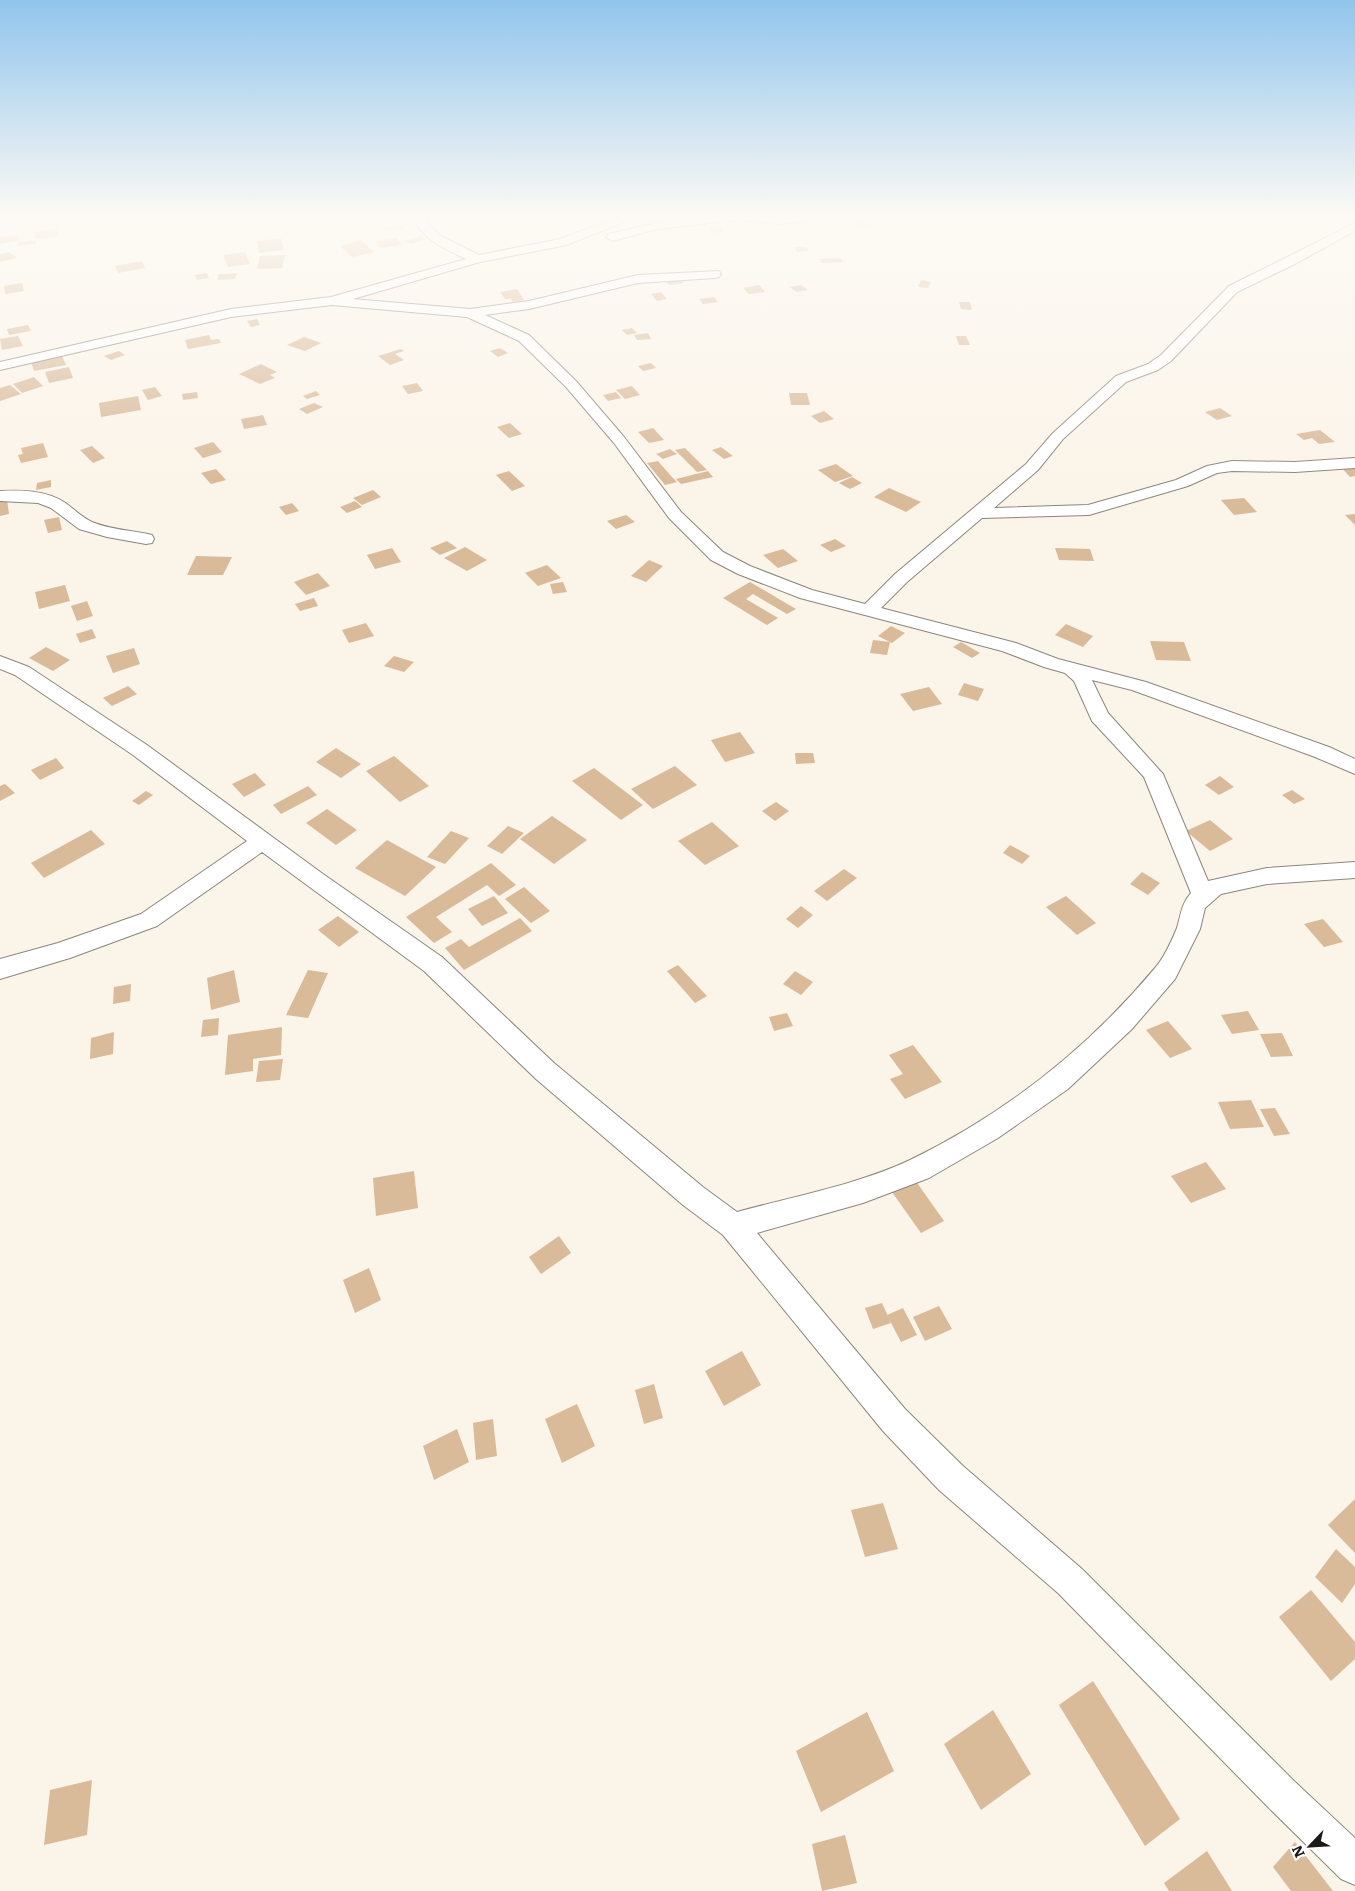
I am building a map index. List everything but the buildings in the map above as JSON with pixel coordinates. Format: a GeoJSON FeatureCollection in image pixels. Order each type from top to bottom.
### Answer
{"type":"FeatureCollection","features":[{"type":"Feature","properties":{"kind":"street"},"geometry":{"type":"LineString","coordinates":[[0,366],[231,313],[296,305]]}},
{"type":"Feature","properties":{"kind":"street"},"geometry":{"type":"LineString","coordinates":[[381,305],[470,313],[526,305]]}},
{"type":"Feature","properties":{"kind":"street"},"geometry":{"type":"LineString","coordinates":[[870,610],[902,578],[1032,467],[1058,436],[1122,379],[1153,367],[1166,358],[1217,305]]}},
{"type":"Feature","properties":{"kind":"street"},"geometry":{"type":"LineString","coordinates":[[470,313],[533,344],[620,440],[675,515],[717,556],[744,570],[806,594],[1010,646],[1071,668],[1139,686],[1189,702],[1322,752],[1355,767]]}},
{"type":"Feature","properties":{"kind":"street"},"geometry":{"type":"LineString","coordinates":[[976,513],[1089,510],[1182,483],[1213,469],[1232,466],[1295,466],[1355,463]]}},
{"type":"Feature","properties":{"kind":"street"},"geometry":{"type":"LineString","coordinates":[[0,496],[26,496],[49,500],[72,519],[87,526],[146,539]]}},
{"type":"Feature","properties":{"kind":"street"},"geometry":{"type":"LineString","coordinates":[[0,662],[22,671],[140,750],[262,841],[433,964],[545,1071],[693,1196],[733,1226],[894,1420],[951,1478],[1070,1581],[1280,1794],[1355,1865]]}},
{"type":"Feature","properties":{"kind":"street"},"geometry":{"type":"LineString","coordinates":[[1071,668],[1082,678],[1099,716],[1153,774],[1203,894]]}},
{"type":"Feature","properties":{"kind":"street"},"geometry":{"type":"LineString","coordinates":[[0,969],[62,951],[150,920],[262,841]]}},
{"type":"Feature","properties":{"kind":"street"},"geometry":{"type":"LineString","coordinates":[[733,1226],[863,1190],[920,1169],[989,1130],[1051,1086],[1123,1022],[1166,972],[1188,929],[1194,905],[1203,894],[1215,886],[1267,876],[1355,870]]}}]}
